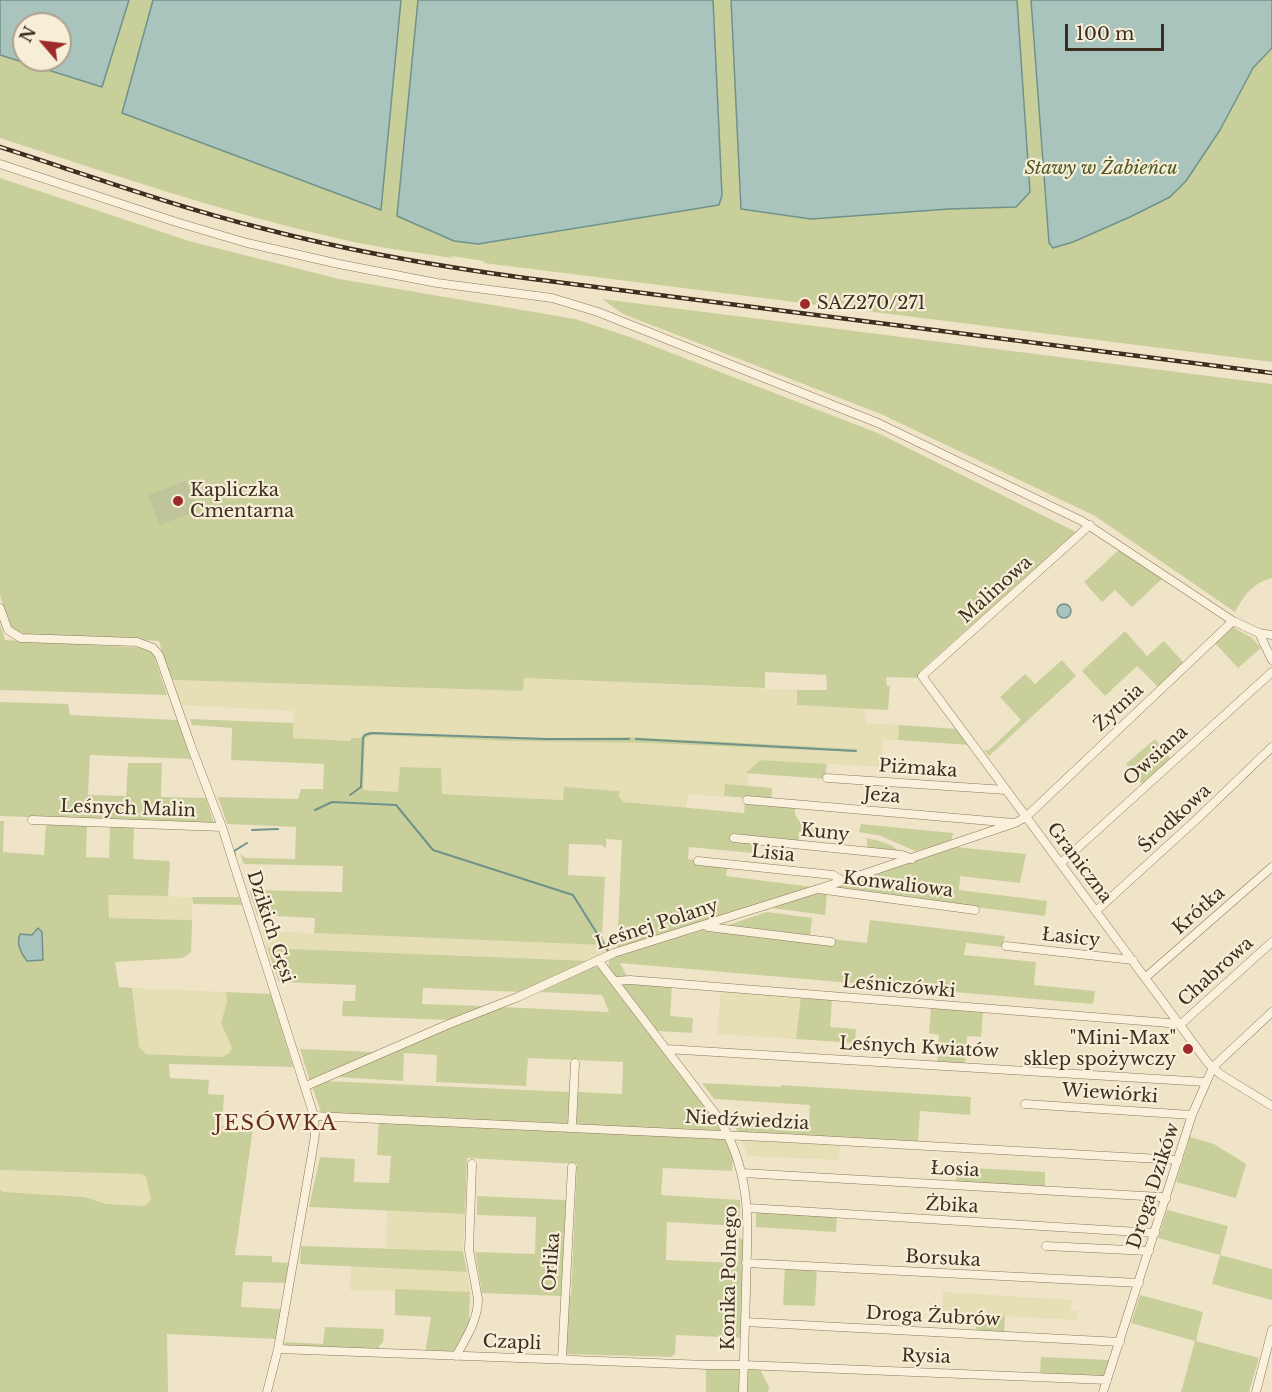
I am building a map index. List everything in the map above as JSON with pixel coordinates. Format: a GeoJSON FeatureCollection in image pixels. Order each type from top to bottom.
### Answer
{"type":"FeatureCollection","features":[{"type":"Feature","properties":{"kind":"street"},"geometry":{"type":"LineString","coordinates":[[0,164],[247,243],[437,283],[552,298],[598,312],[878,423],[1090,525],[1233,621],[1259,633],[1272,635]]}},
{"type":"Feature","properties":{"kind":"street","name":"Malinowa"},"geometry":{"type":"LineString","coordinates":[[922,676],[1090,525]]}},
{"type":"Feature","properties":{"kind":"street","name":"Dzikich Gęsi"},"geometry":{"type":"LineString","coordinates":[[0,608],[7,628],[21,638],[136,642],[156,649],[222,827],[314,1116],[315,1135],[312,1154],[278,1349],[267,1392]]}},
{"type":"Feature","properties":{"kind":"street","name":"Żytnia"},"geometry":{"type":"LineString","coordinates":[[1026,817],[1233,621]]}},
{"type":"Feature","properties":{"kind":"street"},"geometry":{"type":"LineString","coordinates":[[1259,633],[1272,660]]}},
{"type":"Feature","properties":{"kind":"street","name":"Owsiana"},"geometry":{"type":"LineString","coordinates":[[1061,863],[1272,672]]}},
{"type":"Feature","properties":{"kind":"street","name":"Graniczna"},"geometry":{"type":"LineString","coordinates":[[922,676],[1213,1067],[1220,1074],[1272,1106]]}},
{"type":"Feature","properties":{"kind":"street","name":"Środkowa"},"geometry":{"type":"LineString","coordinates":[[1096,911],[1272,747]]}},
{"type":"Feature","properties":{"kind":"street","name":"Piżmaka"},"geometry":{"type":"LineString","coordinates":[[827,778],[1006,790]]}},
{"type":"Feature","properties":{"kind":"street","name":"Jeża"},"geometry":{"type":"LineString","coordinates":[[747,800],[1015,823]]}},
{"type":"Feature","properties":{"kind":"street","name":"Leśnej Polany"},"geometry":{"type":"LineString","coordinates":[[306,1086],[449,1024],[537,989],[598,960],[912,859],[1015,823],[1026,817]]}},
{"type":"Feature","properties":{"kind":"street","name":"Leśnych Malin"},"geometry":{"type":"LineString","coordinates":[[32,820],[222,827]]}},
{"type":"Feature","properties":{"kind":"street","name":"Kuny"},"geometry":{"type":"LineString","coordinates":[[734,838],[902,855],[912,859]]}},
{"type":"Feature","properties":{"kind":"street","name":"Lisia"},"geometry":{"type":"LineString","coordinates":[[698,861],[833,875],[843,881]]}},
{"type":"Feature","properties":{"kind":"street","name":"Krótka"},"geometry":{"type":"LineString","coordinates":[[1146,977],[1272,867]]}},
{"type":"Feature","properties":{"kind":"street","name":"Konwaliowa"},"geometry":{"type":"LineString","coordinates":[[817,889],[975,910]]}},
{"type":"Feature","properties":{"kind":"street"},"geometry":{"type":"LineString","coordinates":[[703,926],[831,942]]}},
{"type":"Feature","properties":{"kind":"street","name":"Chabrowa"},"geometry":{"type":"LineString","coordinates":[[1181,1024],[1272,942]]}},
{"type":"Feature","properties":{"kind":"street","name":"Łasicy"},"geometry":{"type":"LineString","coordinates":[[1006,946],[1133,960]]}},
{"type":"Feature","properties":{"kind":"street","name":"Konika Polnego"},"geometry":{"type":"LineString","coordinates":[[598,960],[720,1120],[729,1136],[742,1173],[748,1208],[743,1392]]}},
{"type":"Feature","properties":{"kind":"street","name":"Leśniczówki"},"geometry":{"type":"LineString","coordinates":[[615,981],[630,980],[1181,1024]]}},
{"type":"Feature","properties":{"kind":"street","name":"Droga Dzików"},"geometry":{"type":"LineString","coordinates":[[1103,1392],[1192,1115],[1206,1082],[1213,1067],[1272,1012]]}},
{"type":"Feature","properties":{"kind":"street","name":"Leśnych Kwiatów"},"geometry":{"type":"LineString","coordinates":[[666,1050],[1206,1082]]}},
{"type":"Feature","properties":{"kind":"street"},"geometry":{"type":"LineString","coordinates":[[572,1127],[575,1063]]}},
{"type":"Feature","properties":{"kind":"street","name":"Wiewiórki"},"geometry":{"type":"LineString","coordinates":[[1025,1104],[1192,1115]]}},
{"type":"Feature","properties":{"kind":"street","name":"Niedźwiedzia"},"geometry":{"type":"LineString","coordinates":[[314,1116],[572,1127],[1178,1160]]}},
{"type":"Feature","properties":{"kind":"street"},"geometry":{"type":"LineString","coordinates":[[456,1356],[476,1317],[478,1307],[469,1251],[472,1164]]}},
{"type":"Feature","properties":{"kind":"street","name":"Orlika"},"geometry":{"type":"LineString","coordinates":[[562,1359],[572,1167]]}},
{"type":"Feature","properties":{"kind":"street","name":"Łosia"},"geometry":{"type":"LineString","coordinates":[[742,1173],[1087,1192],[1166,1199]]}},
{"type":"Feature","properties":{"kind":"street","name":"Żbika"},"geometry":{"type":"LineString","coordinates":[[748,1208],[1155,1233]]}},
{"type":"Feature","properties":{"kind":"street"},"geometry":{"type":"LineString","coordinates":[[1046,1246],[1149,1251]]}},
{"type":"Feature","properties":{"kind":"street","name":"Borsuka"},"geometry":{"type":"LineString","coordinates":[[746,1263],[1139,1283]]}},
{"type":"Feature","properties":{"kind":"street","name":"Droga Żubrów"},"geometry":{"type":"LineString","coordinates":[[745,1322],[1120,1342]]}},
{"type":"Feature","properties":{"kind":"street"},"geometry":{"type":"LineString","coordinates":[[1256,1392],[1272,1330]]}},
{"type":"Feature","properties":{"kind":"street","name":"Czapli"},"geometry":{"type":"LineString","coordinates":[[278,1349],[744,1365]]}},
{"type":"Feature","properties":{"kind":"street","name":"Rysia"},"geometry":{"type":"LineString","coordinates":[[744,1365],[1107,1380]]}},
{"type":"Feature","properties":{"kind":"shaded area"},"geometry":{"type":"Polygon","coordinates":[[[524,678],[797,690],[797,705],[865,708],[866,723],[899,725],[898,740],[883,739],[881,767],[760,760],[747,773],[749,773],[748,786],[725,784],[724,797],[688,794],[686,808],[624,802],[619,797],[619,791],[565,787],[563,800],[442,794],[440,768],[400,767],[398,792],[362,790],[365,738],[373,735],[856,752],[630,737],[547,738],[369,732],[351,741],[292,738],[293,711],[181,705],[173,680],[522,691],[524,678]]]}},
{"type":"Feature","properties":{"kind":"shaded area"},"geometry":{"type":"Polygon","coordinates":[[[107,895],[192,897],[192,920],[109,918],[107,895]]]}},
{"type":"Feature","properties":{"kind":"shaded area"},"geometry":{"type":"Polygon","coordinates":[[[261,931],[602,945],[607,953],[591,961],[267,948],[261,931]]]}},
{"type":"Feature","properties":{"kind":"shaded area"},"geometry":{"type":"Polygon","coordinates":[[[132,988],[226,992],[227,1002],[221,1023],[232,1048],[229,1053],[222,1057],[146,1054],[139,1047],[132,988]]]}},
{"type":"Feature","properties":{"kind":"shaded area"},"geometry":{"type":"Polygon","coordinates":[[[721,990],[801,996],[796,1039],[717,1034],[721,990]]]}},
{"type":"Feature","properties":{"kind":"shaded area"},"geometry":{"type":"Polygon","coordinates":[[[741,1137],[840,1142],[839,1160],[747,1156],[741,1137]]]}},
{"type":"Feature","properties":{"kind":"shaded area"},"geometry":{"type":"Polygon","coordinates":[[[0,1170],[142,1174],[146,1177],[151,1199],[145,1206],[106,1204],[85,1197],[4,1192],[0,1190],[0,1170]]]}},
{"type":"Feature","properties":{"kind":"shaded area"},"geometry":{"type":"Polygon","coordinates":[[[387,1210],[465,1214],[463,1251],[386,1248],[387,1210]]]}},
{"type":"Feature","properties":{"kind":"shaded area"},"geometry":{"type":"Polygon","coordinates":[[[351,1267],[467,1272],[470,1292],[350,1290],[351,1267]]]}},
{"type":"Feature","properties":{"kind":"shaded area"},"geometry":{"type":"Polygon","coordinates":[[[943,1292],[1072,1300],[1071,1311],[1078,1311],[1077,1320],[942,1313],[943,1292]]]}},
{"type":"Feature","properties":{"kind":"green space","name":"Stawy w Żabieńcu"},"geometry":{"type":"Polygon","coordinates":[[[0,0],[1272,0],[1272,362],[484,263],[484,261],[379,247],[293,228],[125,179],[0,138],[0,0]]]}},
{"type":"Feature","properties":{"kind":"green space"},"geometry":{"type":"Polygon","coordinates":[[[0,178],[189,241],[339,279],[575,319],[630,337],[880,434],[1076,532],[920,671],[920,678],[886,677],[887,686],[890,686],[888,710],[797,705],[797,690],[827,690],[826,675],[765,672],[765,688],[524,678],[523,691],[173,680],[165,664],[159,641],[19,634],[9,627],[0,595],[0,178]]]}},
{"type":"Feature","properties":{"kind":"green space"},"geometry":{"type":"Polygon","coordinates":[[[602,299],[1272,384],[1272,578],[1259,583],[1250,590],[1235,612],[1095,516],[881,414],[623,314],[602,299]]]}},
{"type":"Feature","properties":{"kind":"green space"},"geometry":{"type":"Polygon","coordinates":[[[186,481],[197,511],[159,525],[148,495],[186,481]]]}},
{"type":"Feature","properties":{"kind":"green space"},"geometry":{"type":"Polygon","coordinates":[[[1121,548],[1163,578],[1132,607],[1115,590],[1102,602],[1084,582],[1121,548]]]}},
{"type":"Feature","properties":{"kind":"green space"},"geometry":{"type":"Polygon","coordinates":[[[0,624],[5,640],[147,648],[153,653],[167,695],[0,690],[0,624]]]}},
{"type":"Feature","properties":{"kind":"green space"},"geometry":{"type":"Polygon","coordinates":[[[1231,626],[1252,638],[1261,648],[1238,668],[1214,642],[1231,626]]]}},
{"type":"Feature","properties":{"kind":"green space"},"geometry":{"type":"Polygon","coordinates":[[[1125,631],[1147,656],[1164,641],[1184,663],[1159,688],[1137,666],[1105,696],[1082,671],[1125,631]]]}},
{"type":"Feature","properties":{"kind":"green space"},"geometry":{"type":"Polygon","coordinates":[[[1062,660],[1076,676],[989,756],[984,750],[989,750],[1021,720],[1000,697],[1025,674],[1035,684],[1062,660]]]}},
{"type":"Feature","properties":{"kind":"green space"},"geometry":{"type":"Polygon","coordinates":[[[0,702],[68,704],[70,715],[177,720],[191,759],[90,755],[88,795],[126,796],[128,763],[162,763],[161,797],[206,798],[214,824],[0,816],[0,702]]]}},
{"type":"Feature","properties":{"kind":"green space"},"geometry":{"type":"Polygon","coordinates":[[[190,719],[293,723],[293,738],[351,741],[351,738],[361,738],[363,734],[369,732],[547,738],[630,737],[857,749],[856,752],[373,735],[365,738],[363,790],[398,792],[400,767],[441,768],[442,794],[563,800],[564,787],[619,791],[619,797],[624,802],[744,813],[745,802],[795,807],[795,813],[800,822],[827,830],[827,834],[799,832],[799,844],[754,841],[753,853],[689,847],[688,859],[728,865],[726,876],[813,887],[617,950],[622,840],[606,839],[606,849],[602,845],[569,844],[568,875],[605,877],[602,936],[611,952],[607,953],[602,945],[314,933],[315,918],[257,915],[249,890],[342,892],[343,866],[244,864],[240,854],[246,858],[295,859],[296,827],[227,824],[218,797],[298,799],[301,789],[323,789],[324,764],[231,760],[232,728],[192,725],[190,719]]]}},
{"type":"Feature","properties":{"kind":"green space"},"geometry":{"type":"Polygon","coordinates":[[[899,725],[958,729],[970,745],[898,740],[899,725]]]}},
{"type":"Feature","properties":{"kind":"green space"},"geometry":{"type":"Polygon","coordinates":[[[1155,739],[1171,759],[1142,784],[1126,764],[1155,739]]]}},
{"type":"Feature","properties":{"kind":"green space"},"geometry":{"type":"Polygon","coordinates":[[[760,760],[827,764],[825,779],[746,773],[760,760]]]}},
{"type":"Feature","properties":{"kind":"green space"},"geometry":{"type":"Polygon","coordinates":[[[725,784],[772,788],[771,800],[724,796],[725,784]]]}},
{"type":"Feature","properties":{"kind":"green space"},"geometry":{"type":"Polygon","coordinates":[[[0,821],[4,821],[3,852],[44,855],[46,822],[87,824],[86,857],[109,858],[110,825],[134,825],[133,859],[170,861],[168,896],[108,895],[109,918],[192,920],[191,952],[183,958],[115,962],[119,987],[132,988],[139,1047],[146,1054],[222,1057],[232,1048],[221,1023],[227,1002],[226,992],[271,994],[293,1067],[169,1064],[170,1078],[209,1080],[208,1094],[224,1095],[222,1126],[253,1128],[235,1255],[272,1256],[272,1262],[289,1263],[285,1283],[243,1282],[241,1307],[281,1309],[276,1339],[167,1334],[168,1392],[0,1392],[0,1190],[85,1197],[106,1204],[145,1206],[151,1199],[146,1177],[142,1174],[0,1170],[0,821]],[[35,930],[32,935],[20,934],[43,953],[42,932],[35,930]]]}},
{"type":"Feature","properties":{"kind":"green space"},"geometry":{"type":"Polygon","coordinates":[[[861,824],[953,833],[951,842],[915,851],[881,836],[859,832],[861,824]]]}},
{"type":"Feature","properties":{"kind":"green space"},"geometry":{"type":"Polygon","coordinates":[[[867,838],[886,843],[902,853],[867,851],[867,838]]]}},
{"type":"Feature","properties":{"kind":"green space"},"geometry":{"type":"Polygon","coordinates":[[[955,847],[1026,854],[1020,883],[960,876],[959,890],[1047,901],[1045,916],[829,888],[955,847]]]}},
{"type":"Feature","properties":{"kind":"green space"},"geometry":{"type":"Polygon","coordinates":[[[813,892],[827,894],[825,915],[772,908],[813,892]]]}},
{"type":"Feature","properties":{"kind":"green space"},"geometry":{"type":"Polygon","coordinates":[[[192,897],[239,897],[242,905],[193,904],[192,897]]]}},
{"type":"Feature","properties":{"kind":"green space"},"geometry":{"type":"Polygon","coordinates":[[[767,912],[812,918],[810,937],[722,927],[767,912]]]}},
{"type":"Feature","properties":{"kind":"green space"},"geometry":{"type":"Polygon","coordinates":[[[870,920],[1005,936],[1002,947],[966,943],[964,955],[1036,962],[1034,985],[1095,991],[1093,1004],[620,963],[628,978],[618,978],[609,967],[610,957],[703,930],[831,944],[832,939],[867,943],[870,920]]]}},
{"type":"Feature","properties":{"kind":"green space"},"geometry":{"type":"Polygon","coordinates":[[[267,948],[591,961],[523,992],[423,988],[422,1004],[486,1006],[450,1020],[342,1016],[343,1001],[355,1001],[356,985],[279,982],[267,948]]]}},
{"type":"Feature","properties":{"kind":"green space"},"geometry":{"type":"Polygon","coordinates":[[[590,965],[599,967],[614,985],[619,996],[645,1024],[713,1117],[721,1133],[577,1126],[575,1109],[577,1109],[578,1092],[622,1094],[623,1062],[528,1058],[526,1086],[436,1082],[437,1055],[404,1053],[403,1081],[335,1077],[387,1053],[501,1007],[609,1012],[602,995],[541,992],[590,965]]]}},
{"type":"Feature","properties":{"kind":"green space"},"geometry":{"type":"Polygon","coordinates":[[[630,982],[672,986],[670,1016],[693,1018],[692,1033],[654,1029],[621,985],[630,982]]]}},
{"type":"Feature","properties":{"kind":"green space"},"geometry":{"type":"Polygon","coordinates":[[[801,996],[832,999],[830,1027],[856,1029],[855,1043],[796,1039],[801,996]]]}},
{"type":"Feature","properties":{"kind":"green space"},"geometry":{"type":"Polygon","coordinates":[[[931,1007],[983,1012],[981,1037],[967,1036],[965,1064],[937,1063],[939,1035],[929,1033],[931,1007]]]}},
{"type":"Feature","properties":{"kind":"green space"},"geometry":{"type":"Polygon","coordinates":[[[300,1049],[375,1052],[310,1081],[300,1049]]]}},
{"type":"Feature","properties":{"kind":"green space"},"geometry":{"type":"Polygon","coordinates":[[[325,1081],[570,1092],[569,1121],[565,1125],[321,1112],[312,1086],[325,1081]]]}},
{"type":"Feature","properties":{"kind":"green space"},"geometry":{"type":"Polygon","coordinates":[[[702,1083],[781,1087],[781,1085],[971,1097],[970,1115],[920,1111],[918,1143],[740,1134],[728,1118],[809,1122],[810,1105],[714,1099],[702,1083]]]}},
{"type":"Feature","properties":{"kind":"green space"},"geometry":{"type":"Polygon","coordinates":[[[379,1121],[590,1133],[599,1131],[726,1137],[733,1155],[732,1171],[663,1168],[661,1195],[740,1200],[740,1226],[667,1222],[666,1260],[738,1263],[739,1237],[743,1240],[741,1338],[676,1335],[675,1354],[671,1357],[565,1354],[567,1296],[571,1296],[577,1164],[467,1158],[465,1214],[309,1207],[320,1157],[355,1159],[354,1182],[389,1183],[391,1156],[377,1155],[379,1121]]]}},
{"type":"Feature","properties":{"kind":"green space"},"geometry":{"type":"Polygon","coordinates":[[[1190,1137],[1214,1144],[1246,1164],[1236,1198],[1176,1182],[1190,1137]]]}},
{"type":"Feature","properties":{"kind":"green space"},"geometry":{"type":"Polygon","coordinates":[[[956,1167],[1045,1172],[1045,1188],[956,1183],[956,1167]]]}},
{"type":"Feature","properties":{"kind":"green space"},"geometry":{"type":"Polygon","coordinates":[[[477,1196],[566,1200],[561,1296],[482,1293],[475,1252],[535,1254],[536,1217],[477,1215],[477,1196]]]}},
{"type":"Feature","properties":{"kind":"green space"},"geometry":{"type":"Polygon","coordinates":[[[756,1210],[837,1215],[836,1232],[756,1227],[756,1210]]]}},
{"type":"Feature","properties":{"kind":"green space"},"geometry":{"type":"Polygon","coordinates":[[[1167,1210],[1228,1226],[1220,1255],[1158,1238],[1167,1210]]]}},
{"type":"Feature","properties":{"kind":"green space"},"geometry":{"type":"Polygon","coordinates":[[[301,1246],[463,1251],[467,1272],[300,1264],[301,1246]]]}},
{"type":"Feature","properties":{"kind":"green space"},"geometry":{"type":"Polygon","coordinates":[[[1220,1255],[1272,1269],[1272,1300],[1212,1284],[1220,1255]]]}},
{"type":"Feature","properties":{"kind":"green space"},"geometry":{"type":"Polygon","coordinates":[[[785,1267],[817,1269],[815,1306],[783,1305],[785,1267]]]}},
{"type":"Feature","properties":{"kind":"green space"},"geometry":{"type":"Polygon","coordinates":[[[395,1289],[470,1292],[469,1318],[472,1318],[455,1352],[425,1353],[431,1317],[395,1315],[395,1289]]]}},
{"type":"Feature","properties":{"kind":"green space"},"geometry":{"type":"Polygon","coordinates":[[[1140,1295],[1203,1312],[1196,1341],[1259,1358],[1249,1392],[1181,1392],[1195,1341],[1131,1323],[1140,1295]]]}},
{"type":"Feature","properties":{"kind":"green space"},"geometry":{"type":"Polygon","coordinates":[[[977,1315],[1005,1316],[1004,1333],[976,1332],[977,1315]]]}},
{"type":"Feature","properties":{"kind":"green space"},"geometry":{"type":"Polygon","coordinates":[[[325,1327],[384,1329],[383,1342],[379,1346],[379,1351],[285,1347],[285,1342],[323,1344],[325,1327]]]}},
{"type":"Feature","properties":{"kind":"green space"},"geometry":{"type":"Polygon","coordinates":[[[1041,1357],[1109,1360],[1103,1378],[1040,1375],[1041,1357]]]}},
{"type":"Feature","properties":{"kind":"green space"},"geometry":{"type":"Polygon","coordinates":[[[750,1367],[759,1367],[769,1387],[768,1392],[746,1392],[747,1370],[750,1367]]]}},
{"type":"Feature","properties":{"kind":"green space"},"geometry":{"type":"Polygon","coordinates":[[[706,1368],[737,1368],[740,1371],[741,1392],[706,1392],[706,1368]]]}},
{"type":"Feature","properties":{"kind":"water"},"geometry":{"type":"Polygon","coordinates":[[[0,0],[129,0],[102,87],[54,72],[72,72],[72,12],[12,12],[12,59],[0,55],[0,0]]]}},
{"type":"Feature","properties":{"kind":"water"},"geometry":{"type":"Polygon","coordinates":[[[153,0],[401,0],[381,210],[122,113],[153,0]]]}},
{"type":"Feature","properties":{"kind":"water"},"geometry":{"type":"Polygon","coordinates":[[[418,0],[713,0],[722,195],[719,205],[478,244],[454,241],[397,216],[418,0]]]}},
{"type":"Feature","properties":{"kind":"water"},"geometry":{"type":"Polygon","coordinates":[[[731,0],[1017,0],[1030,192],[1016,207],[949,209],[811,219],[741,209],[731,0]]]}},
{"type":"Feature","properties":{"kind":"water"},"geometry":{"type":"Polygon","coordinates":[[[1031,0],[1272,0],[1272,48],[1253,68],[1220,130],[1186,181],[1170,197],[1073,242],[1053,248],[1049,243],[1031,0]]]}},
{"type":"Feature","properties":{"kind":"water"},"geometry":{"type":"Polygon","coordinates":[[[1064,604],[1069,606],[1071,611],[1069,616],[1064,618],[1059,616],[1057,611],[1059,606],[1064,604]]]}},
{"type":"Feature","properties":{"kind":"water"},"geometry":{"type":"Polygon","coordinates":[[[38,928],[42,932],[43,960],[27,961],[20,948],[20,934],[32,935],[38,928]]]}},
{"type":"Feature","properties":{"kind":"waterway"},"geometry":{"type":"LineString","coordinates":[[350,795],[361,787],[363,738],[371,733],[546,739],[629,739]]}},
{"type":"Feature","properties":{"kind":"waterway"},"geometry":{"type":"LineString","coordinates":[[636,739],[856,751]]}},
{"type":"Feature","properties":{"kind":"waterway"},"geometry":{"type":"LineString","coordinates":[[315,810],[332,802],[396,805],[433,850],[573,895],[608,951]]}},
{"type":"Feature","properties":{"kind":"waterway"},"geometry":{"type":"LineString","coordinates":[[252,830],[278,829]]}},
{"type":"Feature","properties":{"kind":"waterway"},"geometry":{"type":"LineString","coordinates":[[235,856],[234,851],[247,843]]}},
{"type":"Feature","properties":{"kind":"railway"},"geometry":{"type":"LineString","coordinates":[[0,147],[228,219],[326,244],[392,257],[525,278],[1272,373]]}},
{"type":"Feature","properties":{"kind":"place","name":"SAZ270/271"},"geometry":{"type":"Point","coordinates":[805,304]}},
{"type":"Feature","properties":{"kind":"place","name":"Kapliczka Cmentarna"},"geometry":{"type":"Point","coordinates":[178,501]}},
{"type":"Feature","properties":{"kind":"place","name":"\"Mini-Max\" sklep spożywczy"},"geometry":{"type":"Point","coordinates":[1188,1049]}},
{"type":"Feature","properties":{"kind":"district","name":"JESÓWKA"},"geometry":{"type":"Point","coordinates":[276,1124]}}]}
